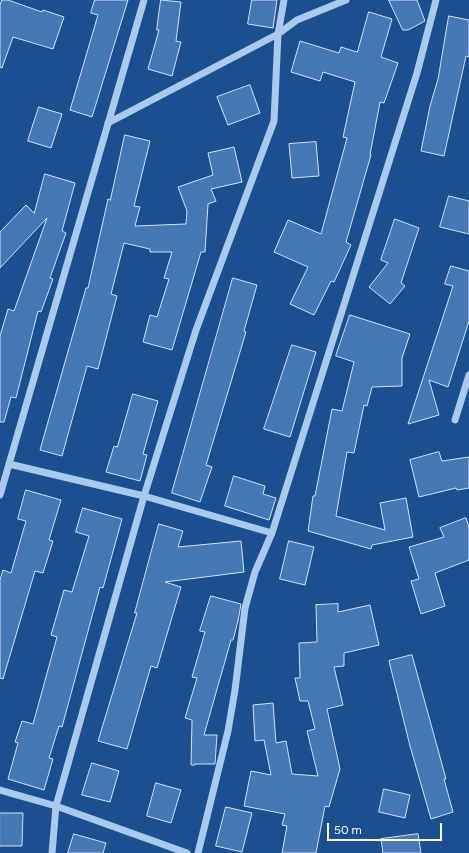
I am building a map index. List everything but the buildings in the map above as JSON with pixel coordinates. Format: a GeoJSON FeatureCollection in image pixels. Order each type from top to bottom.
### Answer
{"type":"FeatureCollection","features":[{"type":"Feature","properties":{"kind":"street"},"geometry":{"type":"LineString","coordinates":[[0,495],[144,0]]}},
{"type":"Feature","properties":{"kind":"street"},"geometry":{"type":"LineString","coordinates":[[52,853],[56,806],[144,496],[206,300],[274,121],[278,34],[284,0]]}},
{"type":"Feature","properties":{"kind":"street"},"geometry":{"type":"LineString","coordinates":[[108,123],[278,34],[297,20],[346,0]]}},
{"type":"Feature","properties":{"kind":"street"},"geometry":{"type":"LineString","coordinates":[[198,853],[228,731],[235,690],[245,608],[256,572],[272,533],[417,73],[436,0]]}},
{"type":"Feature","properties":{"kind":"street"},"geometry":{"type":"LineString","coordinates":[[454,420],[469,375]]}},
{"type":"Feature","properties":{"kind":"street"},"geometry":{"type":"LineString","coordinates":[[9,464],[144,496],[272,533]]}},
{"type":"Feature","properties":{"kind":"street"},"geometry":{"type":"LineString","coordinates":[[0,790],[56,806],[187,853]]}}]}
